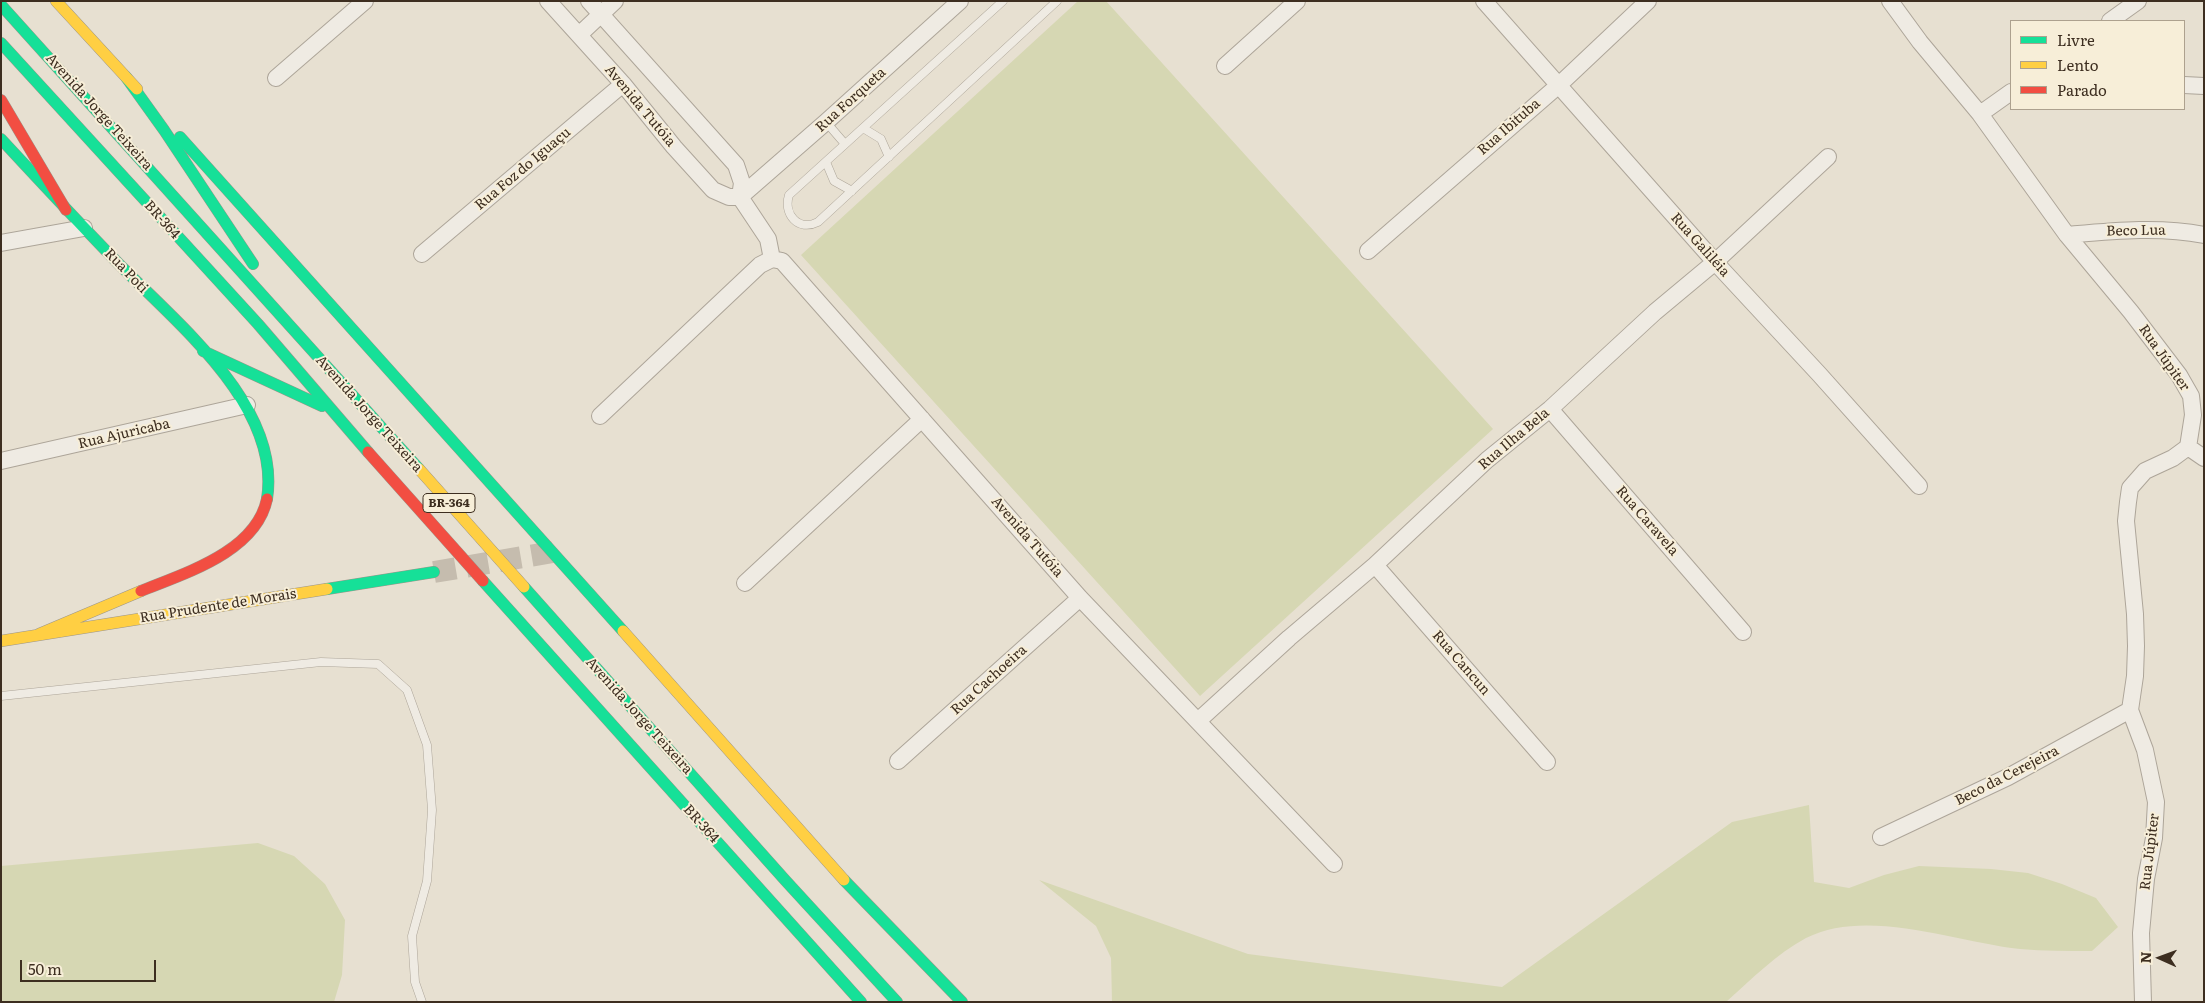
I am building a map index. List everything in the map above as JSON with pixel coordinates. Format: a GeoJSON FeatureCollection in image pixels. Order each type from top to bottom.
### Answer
{"type":"FeatureCollection","features":[{"type":"Feature","properties":{"kind":"main road"},"geometry":{"type":"LineString","coordinates":[[56,1],[421,404],[842,880],[962,1002]]}},
{"type":"Feature","properties":{"kind":"main road","name":"Avenida Jorge Teixeira"},"geometry":{"type":"LineString","coordinates":[[1,5],[785,880],[897,1002]]}},
{"type":"Feature","properties":{"kind":"main road","name":"BR-364"},"geometry":{"type":"LineString","coordinates":[[1,43],[258,324],[331,410],[861,1002]]}},
{"type":"Feature","properties":{"kind":"main road"},"geometry":{"type":"LineString","coordinates":[[126,77],[164,130],[306,345]]}},
{"type":"Feature","properties":{"kind":"main road"},"geometry":{"type":"LineString","coordinates":[[1,100],[66,210]]}},
{"type":"Feature","properties":{"kind":"main road","name":"Rua Poti"},"geometry":{"type":"LineString","coordinates":[[1,139],[66,210],[203,351],[247,405],[257,424],[269,466],[269,490],[266,504],[256,525],[229,550],[204,564],[39,634]]}},
{"type":"Feature","properties":{"kind":"main road"},"geometry":{"type":"LineString","coordinates":[[203,351],[331,410]]}},
{"type":"Feature","properties":{"kind":"main road","name":"Rua Prudente de Morais"},"geometry":{"type":"LineString","coordinates":[[1,640],[434,572]]}},
{"type":"Feature","properties":{"kind":"street"},"geometry":{"type":"LineString","coordinates":[[276,78],[365,1]]}},
{"type":"Feature","properties":{"kind":"street","name":"Avenida Tutóia"},"geometry":{"type":"LineString","coordinates":[[548,1],[624,84],[674,147],[713,190],[729,198],[740,197]]}},
{"type":"Feature","properties":{"kind":"street"},"geometry":{"type":"LineString","coordinates":[[589,1],[736,165],[742,183],[740,197],[768,239],[772,259],[760,265],[600,416]]}},
{"type":"Feature","properties":{"kind":"street"},"geometry":{"type":"LineString","coordinates":[[578,35],[615,1]]}},
{"type":"Feature","properties":{"kind":"street","name":"Rua Forqueta"},"geometry":{"type":"LineString","coordinates":[[740,197],[960,1]]}},
{"type":"Feature","properties":{"kind":"street"},"geometry":{"type":"LineString","coordinates":[[1224,66],[1297,1]]}},
{"type":"Feature","properties":{"kind":"street","name":"Rua Galiléia"},"geometry":{"type":"LineString","coordinates":[[1484,1],[1560,84],[1715,262],[1919,486]]}},
{"type":"Feature","properties":{"kind":"street","name":"Rua Ibituba"},"geometry":{"type":"LineString","coordinates":[[1368,250],[1560,84],[1648,1]]}},
{"type":"Feature","properties":{"kind":"street","name":"Rua Júpiter"},"geometry":{"type":"LineString","coordinates":[[1890,1],[1920,42],[1980,114],[2067,234],[2180,375],[2191,396],[2193,415],[2188,447],[2173,458],[2145,471],[2130,488],[2126,521],[2135,614],[2136,646],[2135,676],[2130,710],[2145,750],[2156,802],[2154,838],[2146,880],[2141,933],[2143,1002]]}},
{"type":"Feature","properties":{"kind":"street"},"geometry":{"type":"LineString","coordinates":[[2111,20],[2133,3]]}},
{"type":"Feature","properties":{"kind":"street","name":"Rua Foz do Iguaçu"},"geometry":{"type":"LineString","coordinates":[[422,254],[624,84]]}},
{"type":"Feature","properties":{"kind":"street"},"geometry":{"type":"LineString","coordinates":[[2185,85],[2204,86]]}},
{"type":"Feature","properties":{"kind":"street"},"geometry":{"type":"LineString","coordinates":[[1980,114],[2010,93]]}},
{"type":"Feature","properties":{"kind":"street","name":"Rua Ilha Bela"},"geometry":{"type":"LineString","coordinates":[[1199,720],[1289,638],[1375,565],[1487,460],[1550,409],[1655,312],[1715,262],[1828,157]]}},
{"type":"Feature","properties":{"kind":"street"},"geometry":{"type":"LineString","coordinates":[[1,243],[84,228]]}},
{"type":"Feature","properties":{"kind":"street","name":"Beco Lua"},"geometry":{"type":"LineString","coordinates":[[2067,234],[2121,230],[2184,231],[2204,235]]}},
{"type":"Feature","properties":{"kind":"street","name":"Avenida Tutóia"},"geometry":{"type":"LineString","coordinates":[[772,259],[782,261],[1080,598],[1199,720],[1334,864]]}},
{"type":"Feature","properties":{"kind":"street","name":"Rua Ajuricaba"},"geometry":{"type":"LineString","coordinates":[[1,461],[247,405]]}},
{"type":"Feature","properties":{"kind":"street","name":"Rua Caravela"},"geometry":{"type":"LineString","coordinates":[[1550,409],[1743,632]]}},
{"type":"Feature","properties":{"kind":"street"},"geometry":{"type":"LineString","coordinates":[[745,582],[922,419]]}},
{"type":"Feature","properties":{"kind":"street"},"geometry":{"type":"LineString","coordinates":[[2188,447],[2204,458]]}},
{"type":"Feature","properties":{"kind":"street","name":"Rua Cancun"},"geometry":{"type":"LineString","coordinates":[[1375,565],[1547,762]]}},
{"type":"Feature","properties":{"kind":"street","name":"Rua Cachoeira"},"geometry":{"type":"LineString","coordinates":[[898,762],[1080,598]]}},
{"type":"Feature","properties":{"kind":"street","name":"Beco da Cerejeira"},"geometry":{"type":"LineString","coordinates":[[1881,837],[2008,777],[2130,710]]}},
{"type":"Feature","properties":{"kind":"lane"},"geometry":{"type":"LineString","coordinates":[[1003,1],[789,195],[787,207],[792,219],[802,225],[813,225],[1057,1]]}},
{"type":"Feature","properties":{"kind":"lane"},"geometry":{"type":"LineString","coordinates":[[826,122],[845,144]]}},
{"type":"Feature","properties":{"kind":"lane"},"geometry":{"type":"LineString","coordinates":[[863,128],[880,140],[889,157]]}},
{"type":"Feature","properties":{"kind":"lane"},"geometry":{"type":"LineString","coordinates":[[826,162],[834,181],[852,191]]}},
{"type":"Feature","properties":{"kind":"lane"},"geometry":{"type":"LineString","coordinates":[[1,696],[321,662],[378,664],[408,690],[427,745],[432,810],[427,881],[412,936],[415,982],[422,1002]]}},
{"type":"Feature","properties":{"kind":"green space"},"geometry":{"type":"Polygon","coordinates":[[[1078,1],[1106,1],[1493,429],[1200,696],[801,255],[1078,1]]]}},
{"type":"Feature","properties":{"kind":"green space"},"geometry":{"type":"Polygon","coordinates":[[[1809,805],[1814,882],[1849,888],[1884,875],[1919,866],[1991,869],[2028,873],[2096,898],[2118,927],[2092,951],[2020,949],[1912,929],[1884,926],[1856,926],[1830,929],[1795,944],[1764,967],[1726,1002],[1112,1002],[1111,958],[1096,926],[1039,880],[1248,954],[1502,987],[1732,822],[1809,805]]]}},
{"type":"Feature","properties":{"kind":"green space"},"geometry":{"type":"Polygon","coordinates":[[[258,843],[294,856],[325,884],[345,920],[342,975],[334,1002],[1,1002],[1,866],[258,843]]]}},
{"type":"Feature","properties":{"kind":"tunnel"},"geometry":{"type":"LineString","coordinates":[[434,572],[553,552]]}},
{"type":"Feature","properties":{"kind":"traffic: fast"},"geometry":{"type":"LineString","coordinates":[[1,5],[419,469]]}},
{"type":"Feature","properties":{"kind":"traffic: fast"},"geometry":{"type":"LineString","coordinates":[[1,43],[258,324],[368,452]]}},
{"type":"Feature","properties":{"kind":"traffic: fast"},"geometry":{"type":"LineString","coordinates":[[126,77],[164,130],[253,264]]}},
{"type":"Feature","properties":{"kind":"traffic: fast"},"geometry":{"type":"LineString","coordinates":[[180,137],[623,631]]}},
{"type":"Feature","properties":{"kind":"traffic: fast"},"geometry":{"type":"LineString","coordinates":[[1,139],[101,246],[193,338],[219,367],[241,398],[258,431],[267,464],[267,499]]}},
{"type":"Feature","properties":{"kind":"traffic: fast"},"geometry":{"type":"LineString","coordinates":[[203,351],[322,406]]}},
{"type":"Feature","properties":{"kind":"traffic: fast"},"geometry":{"type":"LineString","coordinates":[[327,589],[434,572]]}},
{"type":"Feature","properties":{"kind":"traffic: fast"},"geometry":{"type":"LineString","coordinates":[[483,581],[861,1002]]}},
{"type":"Feature","properties":{"kind":"traffic: fast"},"geometry":{"type":"LineString","coordinates":[[524,587],[785,880],[897,1002]]}},
{"type":"Feature","properties":{"kind":"traffic: fast"},"geometry":{"type":"LineString","coordinates":[[844,880],[962,1002]]}},
{"type":"Feature","properties":{"kind":"traffic: slow"},"geometry":{"type":"LineString","coordinates":[[56,1],[137,89]]}},
{"type":"Feature","properties":{"kind":"traffic: slow"},"geometry":{"type":"LineString","coordinates":[[419,469],[524,587]]}},
{"type":"Feature","properties":{"kind":"traffic: slow"},"geometry":{"type":"LineString","coordinates":[[1,641],[327,589]]}},
{"type":"Feature","properties":{"kind":"traffic: slow"},"geometry":{"type":"LineString","coordinates":[[39,634],[141,591]]}},
{"type":"Feature","properties":{"kind":"traffic: slow"},"geometry":{"type":"LineString","coordinates":[[623,631],[844,880]]}},
{"type":"Feature","properties":{"kind":"traffic: jam"},"geometry":{"type":"LineString","coordinates":[[1,100],[66,210]]}},
{"type":"Feature","properties":{"kind":"traffic: jam"},"geometry":{"type":"LineString","coordinates":[[368,452],[483,581]]}},
{"type":"Feature","properties":{"kind":"traffic: jam"},"geometry":{"type":"LineString","coordinates":[[141,591],[197,568],[234,547],[249,533],[260,517],[267,499]]}}]}
